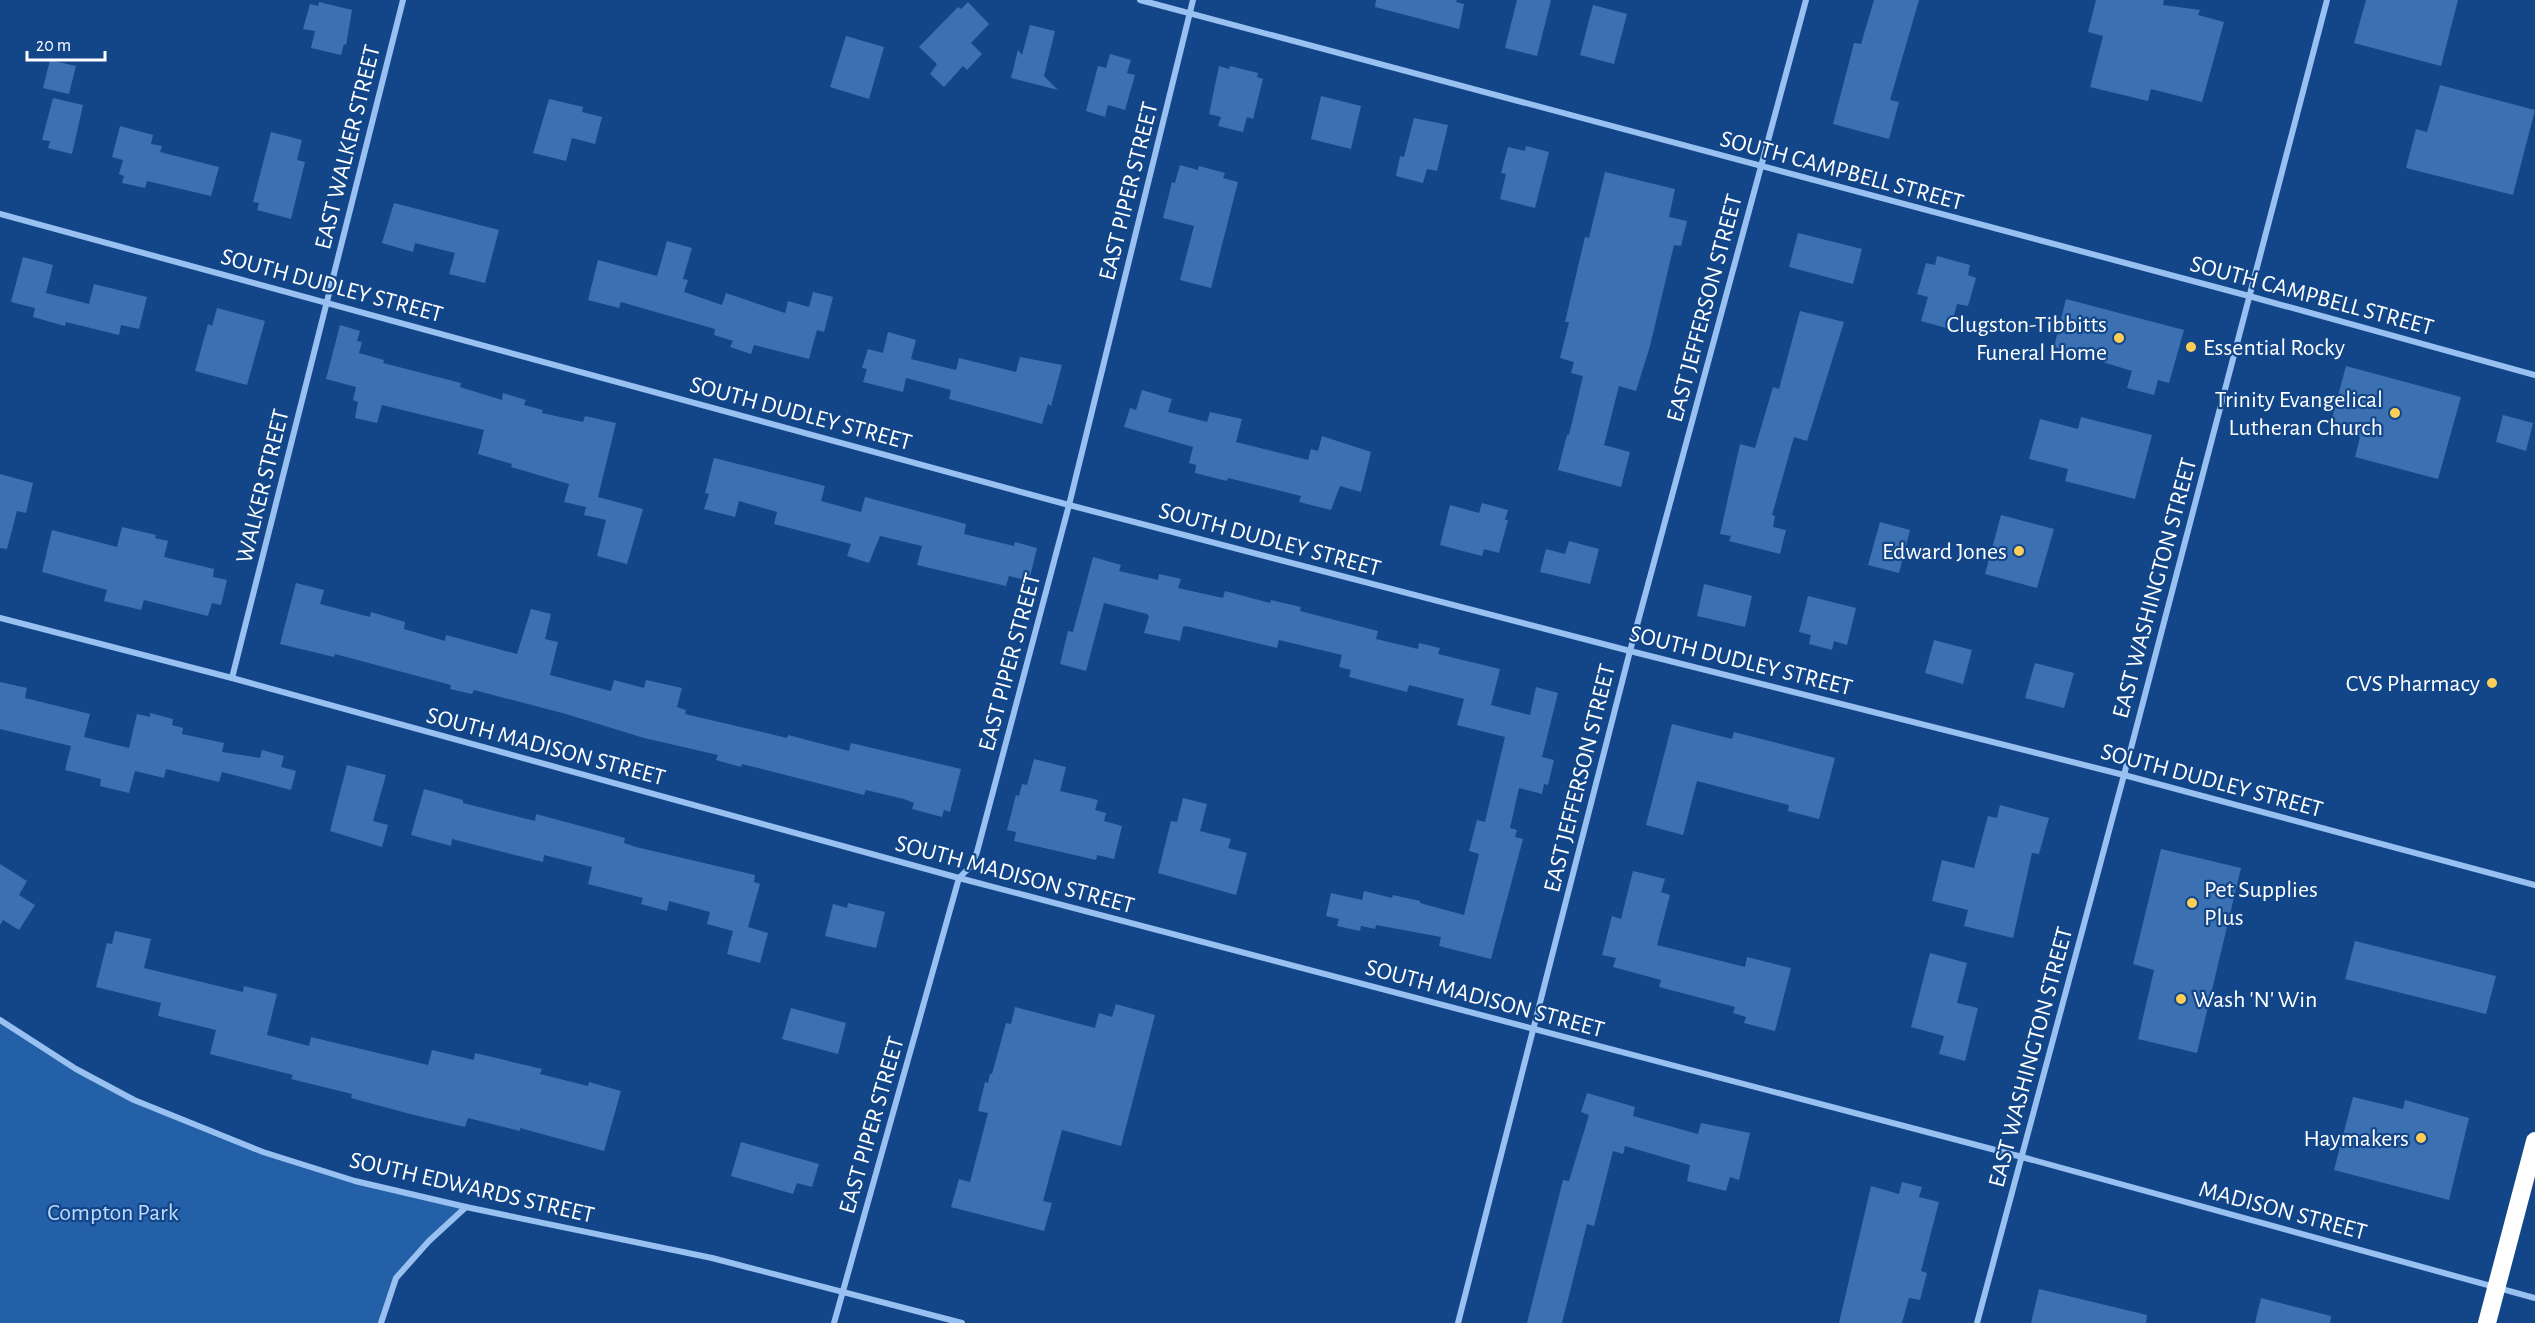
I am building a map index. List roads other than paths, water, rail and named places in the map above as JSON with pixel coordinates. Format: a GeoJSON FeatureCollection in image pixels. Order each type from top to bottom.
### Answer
{"type":"FeatureCollection","features":[{"type":"Feature","properties":{"kind":"highway"},"geometry":{"type":"LineString","coordinates":[[2487,1323],[2535,1141]]}},
{"type":"Feature","properties":{"kind":"street","name":"EAST WALKER STREET"},"geometry":{"type":"LineString","coordinates":[[327,303],[403,0]]}},
{"type":"Feature","properties":{"kind":"street","name":"SOUTH CAMPBELL STREET"},"geometry":{"type":"LineString","coordinates":[[1140,0],[2249,296],[2535,375]]}},
{"type":"Feature","properties":{"kind":"street","name":"EAST PIPER STREET"},"geometry":{"type":"LineString","coordinates":[[834,1323],[959,878],[971,866],[977,852],[1069,505],[1193,0]]}},
{"type":"Feature","properties":{"kind":"street","name":"EAST JEFFERSON STREET"},"geometry":{"type":"LineString","coordinates":[[1458,1323],[1630,651],[1806,0]]}},
{"type":"Feature","properties":{"kind":"street","name":"EAST WASHINGTON STREET"},"geometry":{"type":"LineString","coordinates":[[1977,1323],[2124,775],[2327,0]]}},
{"type":"Feature","properties":{"kind":"street","name":"SOUTH DUDLEY STREET"},"geometry":{"type":"LineString","coordinates":[[0,214],[1069,505],[1630,651],[2124,775],[2535,885]]}},
{"type":"Feature","properties":{"kind":"street","name":"WALKER STREET"},"geometry":{"type":"LineString","coordinates":[[232,678],[327,303]]}},
{"type":"Feature","properties":{"kind":"street","name":"SOUTH MADISON STREET"},"geometry":{"type":"LineString","coordinates":[[0,618],[232,678],[959,878],[2022,1157]]}},
{"type":"Feature","properties":{"kind":"street","name":"SOUTH EDWARDS STREET"},"geometry":{"type":"LineString","coordinates":[[0,1020],[76,1069],[133,1100],[263,1152],[354,1181],[466,1207],[711,1258],[962,1323]]}},
{"type":"Feature","properties":{"kind":"street","name":"MADISON STREET"},"geometry":{"type":"LineString","coordinates":[[2022,1157],[2535,1298]]}},
{"type":"Feature","properties":{"kind":"street"},"geometry":{"type":"LineString","coordinates":[[381,1323],[396,1278],[429,1241],[466,1207]]}},
{"type":"Feature","properties":{"kind":"place","name":"Clugston-Tibbitts Funeral Home"},"geometry":{"type":"Point","coordinates":[2119,338]}},
{"type":"Feature","properties":{"kind":"place","name":"Essential Rocky"},"geometry":{"type":"Point","coordinates":[2191,347]}},
{"type":"Feature","properties":{"kind":"place","name":"Trinity Evangelical Lutheran Church"},"geometry":{"type":"Point","coordinates":[2395,413]}},
{"type":"Feature","properties":{"kind":"place","name":"Edward Jones"},"geometry":{"type":"Point","coordinates":[2019,551]}},
{"type":"Feature","properties":{"kind":"place","name":"CVS Pharmacy"},"geometry":{"type":"Point","coordinates":[2492,683]}},
{"type":"Feature","properties":{"kind":"place","name":"Pet Supplies Plus"},"geometry":{"type":"Point","coordinates":[2192,903]}},
{"type":"Feature","properties":{"kind":"place","name":"Wash 'N' Win"},"geometry":{"type":"Point","coordinates":[2181,999]}},
{"type":"Feature","properties":{"kind":"place","name":"Haymakers"},"geometry":{"type":"Point","coordinates":[2421,1138]}},
{"type":"Feature","properties":{"kind":"park label","name":"Compton Park"},"geometry":{"type":"Point","coordinates":[113,1212]}}]}
